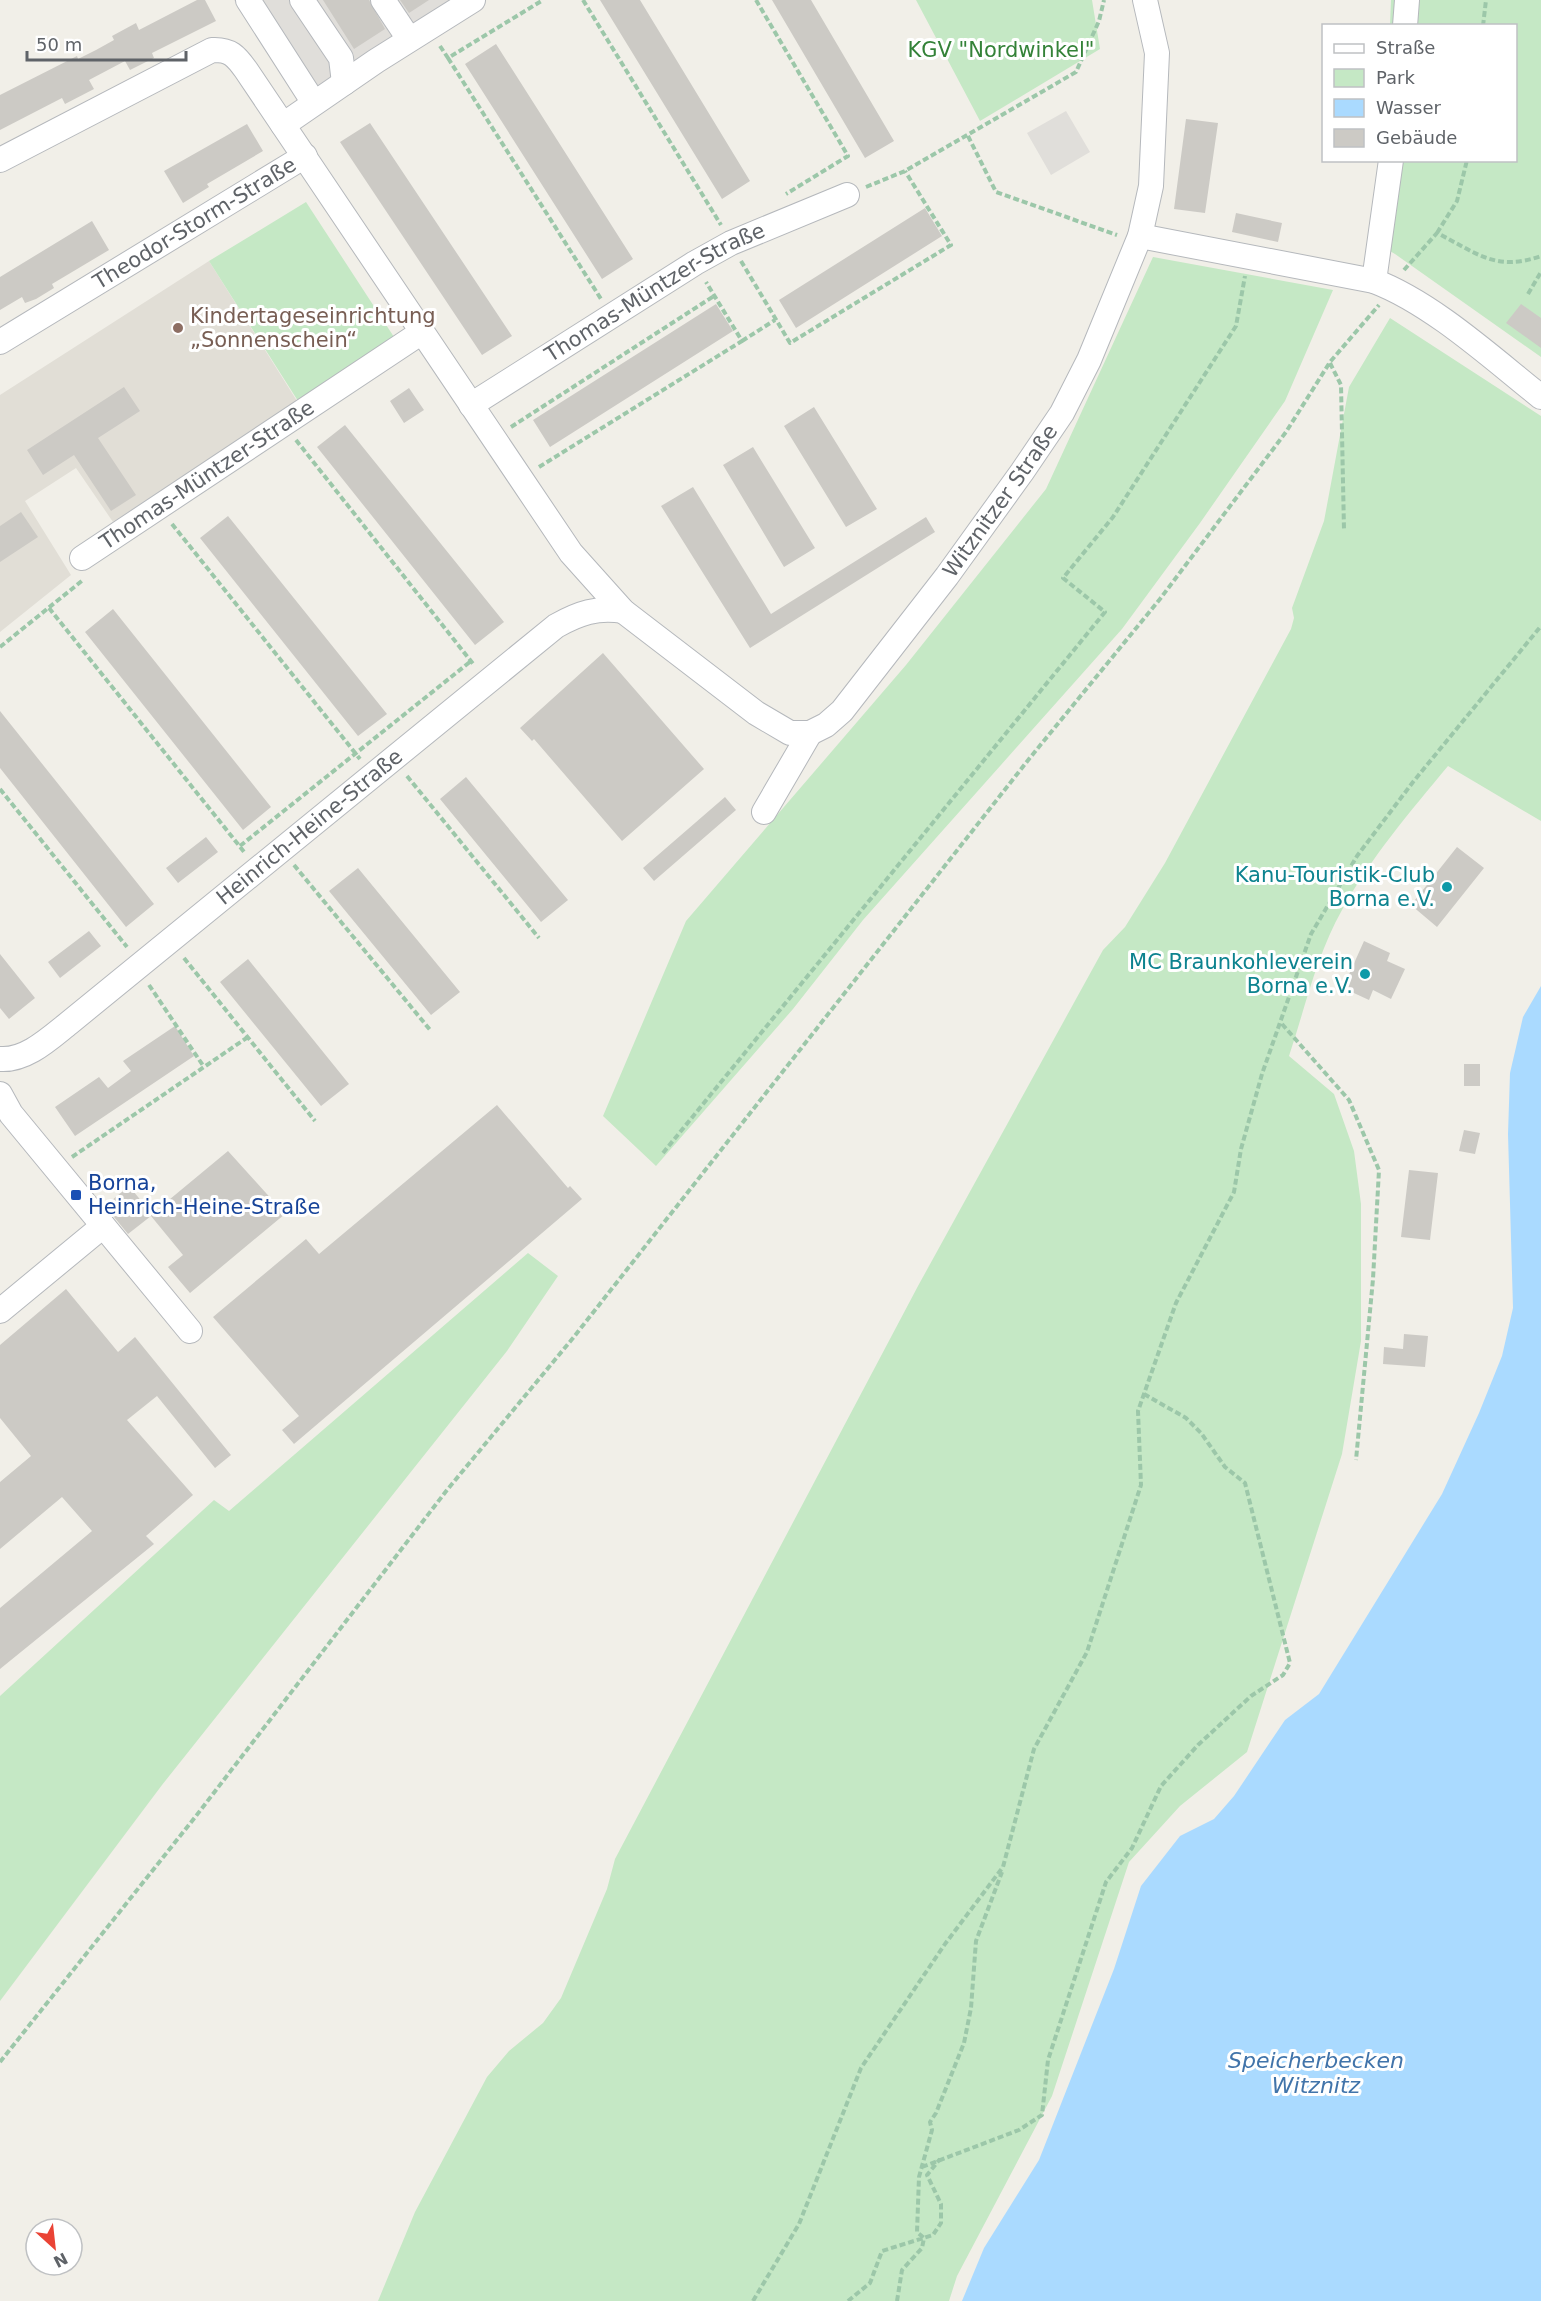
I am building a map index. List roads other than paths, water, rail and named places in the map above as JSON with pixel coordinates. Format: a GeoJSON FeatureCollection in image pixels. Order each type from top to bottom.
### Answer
{"type":"FeatureCollection","features":[{"type":"Feature","properties":{"kind":"street"},"geometry":{"type":"LineString","coordinates":[[248,0],[314,103]]}},
{"type":"Feature","properties":{"kind":"street"},"geometry":{"type":"LineString","coordinates":[[302,0],[341,58],[345,82]]}},
{"type":"Feature","properties":{"kind":"street"},"geometry":{"type":"LineString","coordinates":[[383,0],[419,33]]}},
{"type":"Feature","properties":{"kind":"street","name":"Witznitzer Straße"},"geometry":{"type":"LineString","coordinates":[[764,812],[810,733],[826,725],[842,711],[954,567],[1062,413],[1089,360],[1139,238],[1151,186],[1157,52],[1145,0]]}},
{"type":"Feature","properties":{"kind":"street"},"geometry":{"type":"LineString","coordinates":[[1405,24],[1407,0]]}},
{"type":"Feature","properties":{"kind":"street"},"geometry":{"type":"LineString","coordinates":[[283,125],[467,2]]}},
{"type":"Feature","properties":{"kind":"street","name":"Theodor-Storm-Straße"},"geometry":{"type":"LineString","coordinates":[[0,160],[212,50],[226,49],[236,56],[305,156],[0,342]]}},
{"type":"Feature","properties":{"kind":"street"},"geometry":{"type":"LineString","coordinates":[[305,156],[571,553],[624,610],[756,713],[790,733],[810,733]]}},
{"type":"Feature","properties":{"kind":"street"},"geometry":{"type":"LineString","coordinates":[[1383,284],[1391,162]]}},
{"type":"Feature","properties":{"kind":"street","name":"Thomas-Müntzer-Straße"},"geometry":{"type":"LineString","coordinates":[[471,405],[695,263],[731,243],[847,195]]}},
{"type":"Feature","properties":{"kind":"street"},"geometry":{"type":"LineString","coordinates":[[1139,238],[1383,284],[1464,335],[1541,397]]}},
{"type":"Feature","properties":{"kind":"street","name":"Thomas-Müntzer-Straße"},"geometry":{"type":"LineString","coordinates":[[82,558],[422,332]]}},
{"type":"Feature","properties":{"kind":"street","name":"Heinrich-Heine-Straße"},"geometry":{"type":"LineString","coordinates":[[0,1059],[21,1055],[39,1046],[394,760],[556,626],[580,613],[603,608],[624,610]]}},
{"type":"Feature","properties":{"kind":"street"},"geometry":{"type":"LineString","coordinates":[[0,1094],[11,1114],[190,1331]]}},
{"type":"Feature","properties":{"kind":"street"},"geometry":{"type":"LineString","coordinates":[[0,1311],[103,1226]]}},
{"type":"Feature","properties":{"kind":"water","name":"Speicherbecken Witznitz"},"geometry":{"type":"Polygon","coordinates":[[[1541,986],[1541,2301],[962,2301],[984,2248],[1039,2160],[1114,1969],[1141,1886],[1180,1836],[1214,1819],[1234,1796],[1285,1720],[1319,1694],[1442,1494],[1479,1413],[1502,1356],[1513,1308],[1508,1134],[1510,1073],[1523,1017],[1541,986]]]}},
{"type":"Feature","properties":{"kind":"place","name":"Kindertageseinrichtung „Sonnenschein“"},"geometry":{"type":"Point","coordinates":[178,328]}},
{"type":"Feature","properties":{"kind":"place","name":"Kanu-Touristik-Club Borna e.V."},"geometry":{"type":"Point","coordinates":[1447,887]}},
{"type":"Feature","properties":{"kind":"place","name":"MC Braunkohleverein Borna e.V."},"geometry":{"type":"Point","coordinates":[1365,974]}},
{"type":"Feature","properties":{"kind":"place","name":"Borna, Heinrich-Heine-Straße"},"geometry":{"type":"Point","coordinates":[76,1195]}},
{"type":"Feature","properties":{"kind":"park label","name":"KGV \"Nordwinkel\""},"geometry":{"type":"Point","coordinates":[1001,50]}}]}
